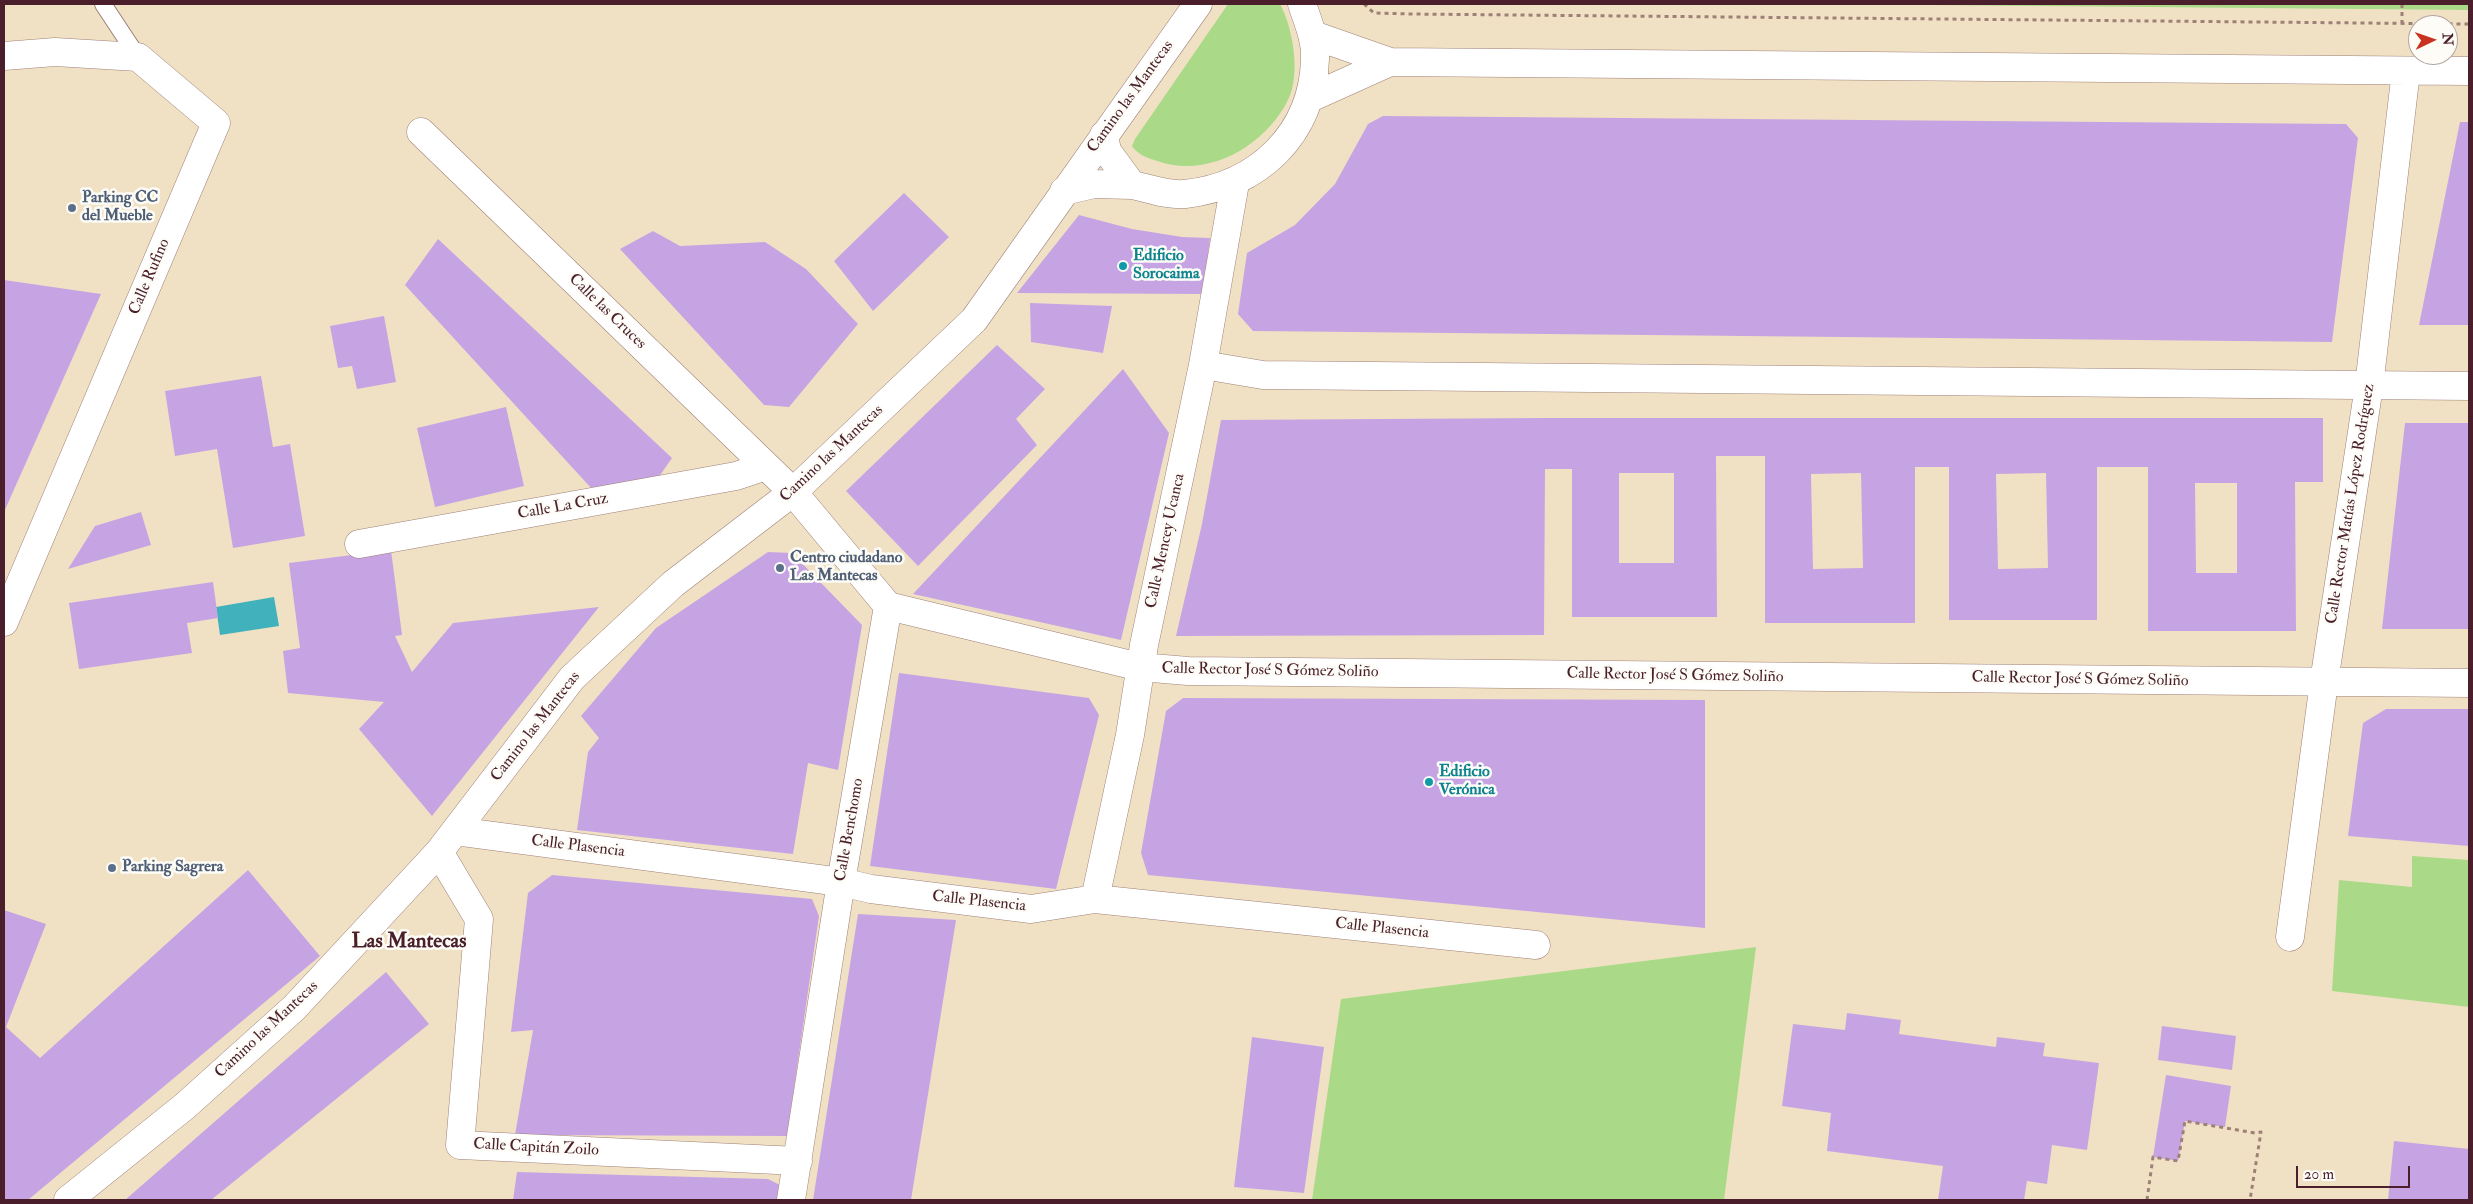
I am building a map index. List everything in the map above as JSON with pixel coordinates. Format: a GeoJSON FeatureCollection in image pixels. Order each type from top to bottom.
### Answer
{"type":"FeatureCollection","features":[{"type":"Feature","properties":{"kind":"street","name":"Camino las Mantecas"},"geometry":{"type":"LineString","coordinates":[[68,1200],[185,1106],[294,1008],[447,842],[572,678],[673,584],[793,492],[974,320],[1198,4]]}},
{"type":"Feature","properties":{"kind":"street"},"geometry":{"type":"LineString","coordinates":[[1064,191],[1094,184],[1132,185],[1184,194],[1235,183],[1277,154],[1305,111],[1310,98],[1316,59],[1313,35],[1302,4]]}},
{"type":"Feature","properties":{"kind":"street"},"geometry":{"type":"LineString","coordinates":[[1313,35],[1390,62],[2469,71]]}},
{"type":"Feature","properties":{"kind":"street"},"geometry":{"type":"LineString","coordinates":[[4,56],[54,52],[138,57]]}},
{"type":"Feature","properties":{"kind":"street","name":"Calle Rufino"},"geometry":{"type":"LineString","coordinates":[[4,622],[216,122],[138,57]]}},
{"type":"Feature","properties":{"kind":"street"},"geometry":{"type":"LineString","coordinates":[[1310,98],[1390,62]]}},
{"type":"Feature","properties":{"kind":"street","name":"Calle Rector Matías López Rodríguez"},"geometry":{"type":"LineString","coordinates":[[2290,937],[2324,682],[2369,386],[2406,71]]}},
{"type":"Feature","properties":{"kind":"street","name":"Calle las Cruces"},"geometry":{"type":"LineString","coordinates":[[421,132],[793,492]]}},
{"type":"Feature","properties":{"kind":"street"},"geometry":{"type":"LineString","coordinates":[[1104,135],[1107,151],[1132,185]]}},
{"type":"Feature","properties":{"kind":"street","name":"Calle Mencey Ucanca"},"geometry":{"type":"LineString","coordinates":[[1095,899],[1130,735],[1140,667],[1203,365],[1235,183]]}},
{"type":"Feature","properties":{"kind":"street"},"geometry":{"type":"LineString","coordinates":[[1203,365],[1263,374],[2469,386]]}},
{"type":"Feature","properties":{"kind":"street","name":"Calle La Cruz"},"geometry":{"type":"LineString","coordinates":[[359,544],[736,476],[766,466]]}},
{"type":"Feature","properties":{"kind":"street"},"geometry":{"type":"LineString","coordinates":[[793,492],[888,606]]}},
{"type":"Feature","properties":{"kind":"street","name":"Calle Rector José S Gómez Soliño"},"geometry":{"type":"LineString","coordinates":[[888,606],[1140,667],[1237,671],[2469,683]]}},
{"type":"Feature","properties":{"kind":"street","name":"Calle Benchomo"},"geometry":{"type":"LineString","coordinates":[[791,1200],[841,882],[888,606]]}},
{"type":"Feature","properties":{"kind":"street","name":"Calle Plasencia"},"geometry":{"type":"LineString","coordinates":[[447,842],[841,882],[871,889],[1030,909],[1095,899],[1536,945]]}},
{"type":"Feature","properties":{"kind":"street","name":"Calle Capitán Zoilo"},"geometry":{"type":"LineString","coordinates":[[447,842],[479,919],[460,1145],[798,1161]]}},
{"type":"Feature","properties":{"kind":"lane"},"geometry":{"type":"LineString","coordinates":[[103,4],[138,57]]}},
{"type":"Feature","properties":{"kind":"path"},"geometry":{"type":"LineString","coordinates":[[1364,4],[1374,13],[1411,14],[2469,24]]}},
{"type":"Feature","properties":{"kind":"path"},"geometry":{"type":"LineString","coordinates":[[2402,4],[2402,24]]}},
{"type":"Feature","properties":{"kind":"path"},"geometry":{"type":"LineString","coordinates":[[2147,1200],[2153,1157],[2178,1161],[2185,1121],[2255,1133],[2261,1132],[2250,1200]]}},
{"type":"Feature","properties":{"kind":"green space"},"geometry":{"type":"Polygon","coordinates":[[[1228,4],[1280,4],[1289,25],[1294,51],[1294,77],[1288,100],[1278,117],[1250,144],[1215,162],[1196,166],[1176,165],[1150,159],[1132,146],[1135,139],[1228,4]]]}},
{"type":"Feature","properties":{"kind":"green space"},"geometry":{"type":"Polygon","coordinates":[[[1824,4],[2469,4],[2469,10],[1824,4]]]}},
{"type":"Feature","properties":{"kind":"green space"},"geometry":{"type":"Polygon","coordinates":[[[2412,856],[2469,860],[2469,1007],[2332,991],[2339,880],[2412,887],[2412,856]]]}},
{"type":"Feature","properties":{"kind":"green space"},"geometry":{"type":"Polygon","coordinates":[[[1756,947],[1724,1200],[1312,1200],[1341,999],[1756,947]]]}},
{"type":"Feature","properties":{"kind":"water"},"geometry":{"type":"Polygon","coordinates":[[[274,597],[279,626],[220,635],[216,607],[274,597]]]}},
{"type":"Feature","properties":{"kind":"building"},"geometry":{"type":"Polygon","coordinates":[[[1383,116],[2346,124],[2358,138],[2332,342],[1253,331],[1238,314],[1247,253],[1295,225],[1335,184],[1368,124],[1383,116]]]}},
{"type":"Feature","properties":{"kind":"building"},"geometry":{"type":"Polygon","coordinates":[[[2460,122],[2469,122],[2469,325],[2419,325],[2460,122]]]}},
{"type":"Feature","properties":{"kind":"building"},"geometry":{"type":"Polygon","coordinates":[[[904,193],[949,237],[873,311],[834,261],[904,193]]]}},
{"type":"Feature","properties":{"kind":"building","name":"Edificio Sorocaima"},"geometry":{"type":"Polygon","coordinates":[[[1079,215],[1132,229],[1182,237],[1210,238],[1203,294],[1017,293],[1079,215]]]}},
{"type":"Feature","properties":{"kind":"building"},"geometry":{"type":"Polygon","coordinates":[[[653,231],[680,246],[765,242],[806,269],[858,324],[789,407],[764,405],[620,249],[653,231]]]}},
{"type":"Feature","properties":{"kind":"building"},"geometry":{"type":"Polygon","coordinates":[[[438,239],[672,458],[656,481],[592,489],[405,285],[438,239]]]}},
{"type":"Feature","properties":{"kind":"building"},"geometry":{"type":"Polygon","coordinates":[[[4,280],[101,294],[4,512],[4,280]]]}},
{"type":"Feature","properties":{"kind":"building"},"geometry":{"type":"Polygon","coordinates":[[[1030,303],[1112,306],[1103,353],[1031,342],[1030,303]]]}},
{"type":"Feature","properties":{"kind":"building"},"geometry":{"type":"Polygon","coordinates":[[[384,316],[396,382],[357,389],[352,366],[338,368],[330,326],[384,316]]]}},
{"type":"Feature","properties":{"kind":"building"},"geometry":{"type":"Polygon","coordinates":[[[997,345],[1045,389],[1016,419],[1037,445],[918,566],[846,491],[997,345]]]}},
{"type":"Feature","properties":{"kind":"building"},"geometry":{"type":"Polygon","coordinates":[[[1123,369],[1169,433],[1121,640],[913,594],[1123,369]]]}},
{"type":"Feature","properties":{"kind":"building"},"geometry":{"type":"Polygon","coordinates":[[[261,376],[273,447],[290,444],[305,536],[233,548],[217,449],[175,456],[165,391],[261,376]]]}},
{"type":"Feature","properties":{"kind":"building"},"geometry":{"type":"Polygon","coordinates":[[[506,407],[524,486],[435,507],[417,428],[506,407]]]}},
{"type":"Feature","properties":{"kind":"building"},"geometry":{"type":"Polygon","coordinates":[[[2323,418],[2323,482],[2295,482],[2296,631],[2148,631],[2148,467],[2097,467],[2097,620],[1949,620],[1949,467],[1915,467],[1915,623],[1765,623],[1765,456],[1716,456],[1717,617],[1572,617],[1572,469],[1545,469],[1544,635],[1176,636],[1202,524],[1221,420],[2323,418]],[[1619,473],[1619,563],[1674,563],[1674,473],[1619,473]],[[1861,473],[1811,474],[1813,569],[1863,568],[1861,473]],[[2046,473],[1996,474],[1998,569],[2048,568],[2046,473]],[[2195,483],[2196,573],[2237,573],[2237,483],[2195,483]]]}},
{"type":"Feature","properties":{"kind":"building"},"geometry":{"type":"Polygon","coordinates":[[[2405,423],[2469,423],[2469,629],[2382,629],[2405,423]]]}},
{"type":"Feature","properties":{"kind":"building"},"geometry":{"type":"Polygon","coordinates":[[[141,512],[151,545],[68,569],[95,526],[141,512]]]}},
{"type":"Feature","properties":{"kind":"building"},"geometry":{"type":"Polygon","coordinates":[[[391,550],[402,635],[395,636],[412,672],[453,623],[599,607],[432,816],[359,729],[384,702],[288,693],[283,651],[300,648],[289,563],[391,550]]]}},
{"type":"Feature","properties":{"kind":"building"},"geometry":{"type":"Polygon","coordinates":[[[768,552],[792,553],[862,625],[838,770],[808,763],[793,854],[577,830],[588,752],[599,738],[581,716],[656,628],[768,552]]]}},
{"type":"Feature","properties":{"kind":"building"},"geometry":{"type":"Polygon","coordinates":[[[213,582],[218,618],[187,623],[192,653],[79,669],[69,603],[213,582]]]}},
{"type":"Feature","properties":{"kind":"building"},"geometry":{"type":"Polygon","coordinates":[[[899,673],[1089,698],[1099,715],[1056,889],[870,866],[899,673]]]}},
{"type":"Feature","properties":{"kind":"building","name":"Edificio Verónica"},"geometry":{"type":"Polygon","coordinates":[[[1183,698],[1705,700],[1705,928],[1148,875],[1141,853],[1166,711],[1183,698]]]}},
{"type":"Feature","properties":{"kind":"building"},"geometry":{"type":"Polygon","coordinates":[[[2386,709],[2469,709],[2469,846],[2348,836],[2363,723],[2386,709]]]}},
{"type":"Feature","properties":{"kind":"building"},"geometry":{"type":"Polygon","coordinates":[[[248,870],[320,956],[28,1200],[4,1200],[4,910],[46,924],[6,1027],[40,1058],[248,870]]]}},
{"type":"Feature","properties":{"kind":"building"},"geometry":{"type":"Polygon","coordinates":[[[552,875],[812,899],[819,916],[787,1136],[515,1135],[533,1030],[511,1032],[528,893],[552,875]]]}},
{"type":"Feature","properties":{"kind":"building"},"geometry":{"type":"Polygon","coordinates":[[[858,914],[956,920],[911,1200],[813,1200],[858,914]]]}},
{"type":"Feature","properties":{"kind":"building"},"geometry":{"type":"Polygon","coordinates":[[[386,972],[429,1024],[211,1200],[125,1200],[386,972]]]}},
{"type":"Feature","properties":{"kind":"building"},"geometry":{"type":"Polygon","coordinates":[[[1847,1013],[1901,1020],[1899,1034],[1996,1047],[1997,1037],[2045,1043],[2043,1056],[2099,1063],[2087,1150],[2052,1145],[2047,1184],[2027,1181],[2024,1200],[1938,1200],[1943,1166],[1827,1151],[1831,1113],[1782,1106],[1793,1024],[1845,1030],[1847,1013]]]}},
{"type":"Feature","properties":{"kind":"building"},"geometry":{"type":"Polygon","coordinates":[[[2162,1026],[2236,1036],[2232,1070],[2158,1060],[2162,1026]]]}},
{"type":"Feature","properties":{"kind":"building"},"geometry":{"type":"Polygon","coordinates":[[[1252,1037],[1324,1047],[1304,1193],[1234,1187],[1252,1037]]]}},
{"type":"Feature","properties":{"kind":"building"},"geometry":{"type":"Polygon","coordinates":[[[2166,1075],[2231,1086],[2225,1127],[2185,1121],[2178,1161],[2153,1157],[2166,1075]]]}},
{"type":"Feature","properties":{"kind":"building"},"geometry":{"type":"Polygon","coordinates":[[[2394,1141],[2469,1149],[2469,1200],[2388,1200],[2394,1141]]]}},
{"type":"Feature","properties":{"kind":"building"},"geometry":{"type":"Polygon","coordinates":[[[517,1172],[768,1179],[784,1187],[781,1200],[513,1200],[517,1172]]]}},
{"type":"Feature","properties":{"kind":"place","name":"Parking CC del Mueble"},"geometry":{"type":"Point","coordinates":[72,208]}},
{"type":"Feature","properties":{"kind":"place","name":"Edificio Sorocaima"},"geometry":{"type":"Point","coordinates":[1123,266]}},
{"type":"Feature","properties":{"kind":"place","name":"Centro ciudadano Las Mantecas"},"geometry":{"type":"Point","coordinates":[780,568]}},
{"type":"Feature","properties":{"kind":"place","name":"Edificio Verónica"},"geometry":{"type":"Point","coordinates":[1429,782]}},
{"type":"Feature","properties":{"kind":"place","name":"Parking Sagrera"},"geometry":{"type":"Point","coordinates":[112,868]}},
{"type":"Feature","properties":{"kind":"district","name":"Las Mantecas"},"geometry":{"type":"Point","coordinates":[409,942]}}]}
